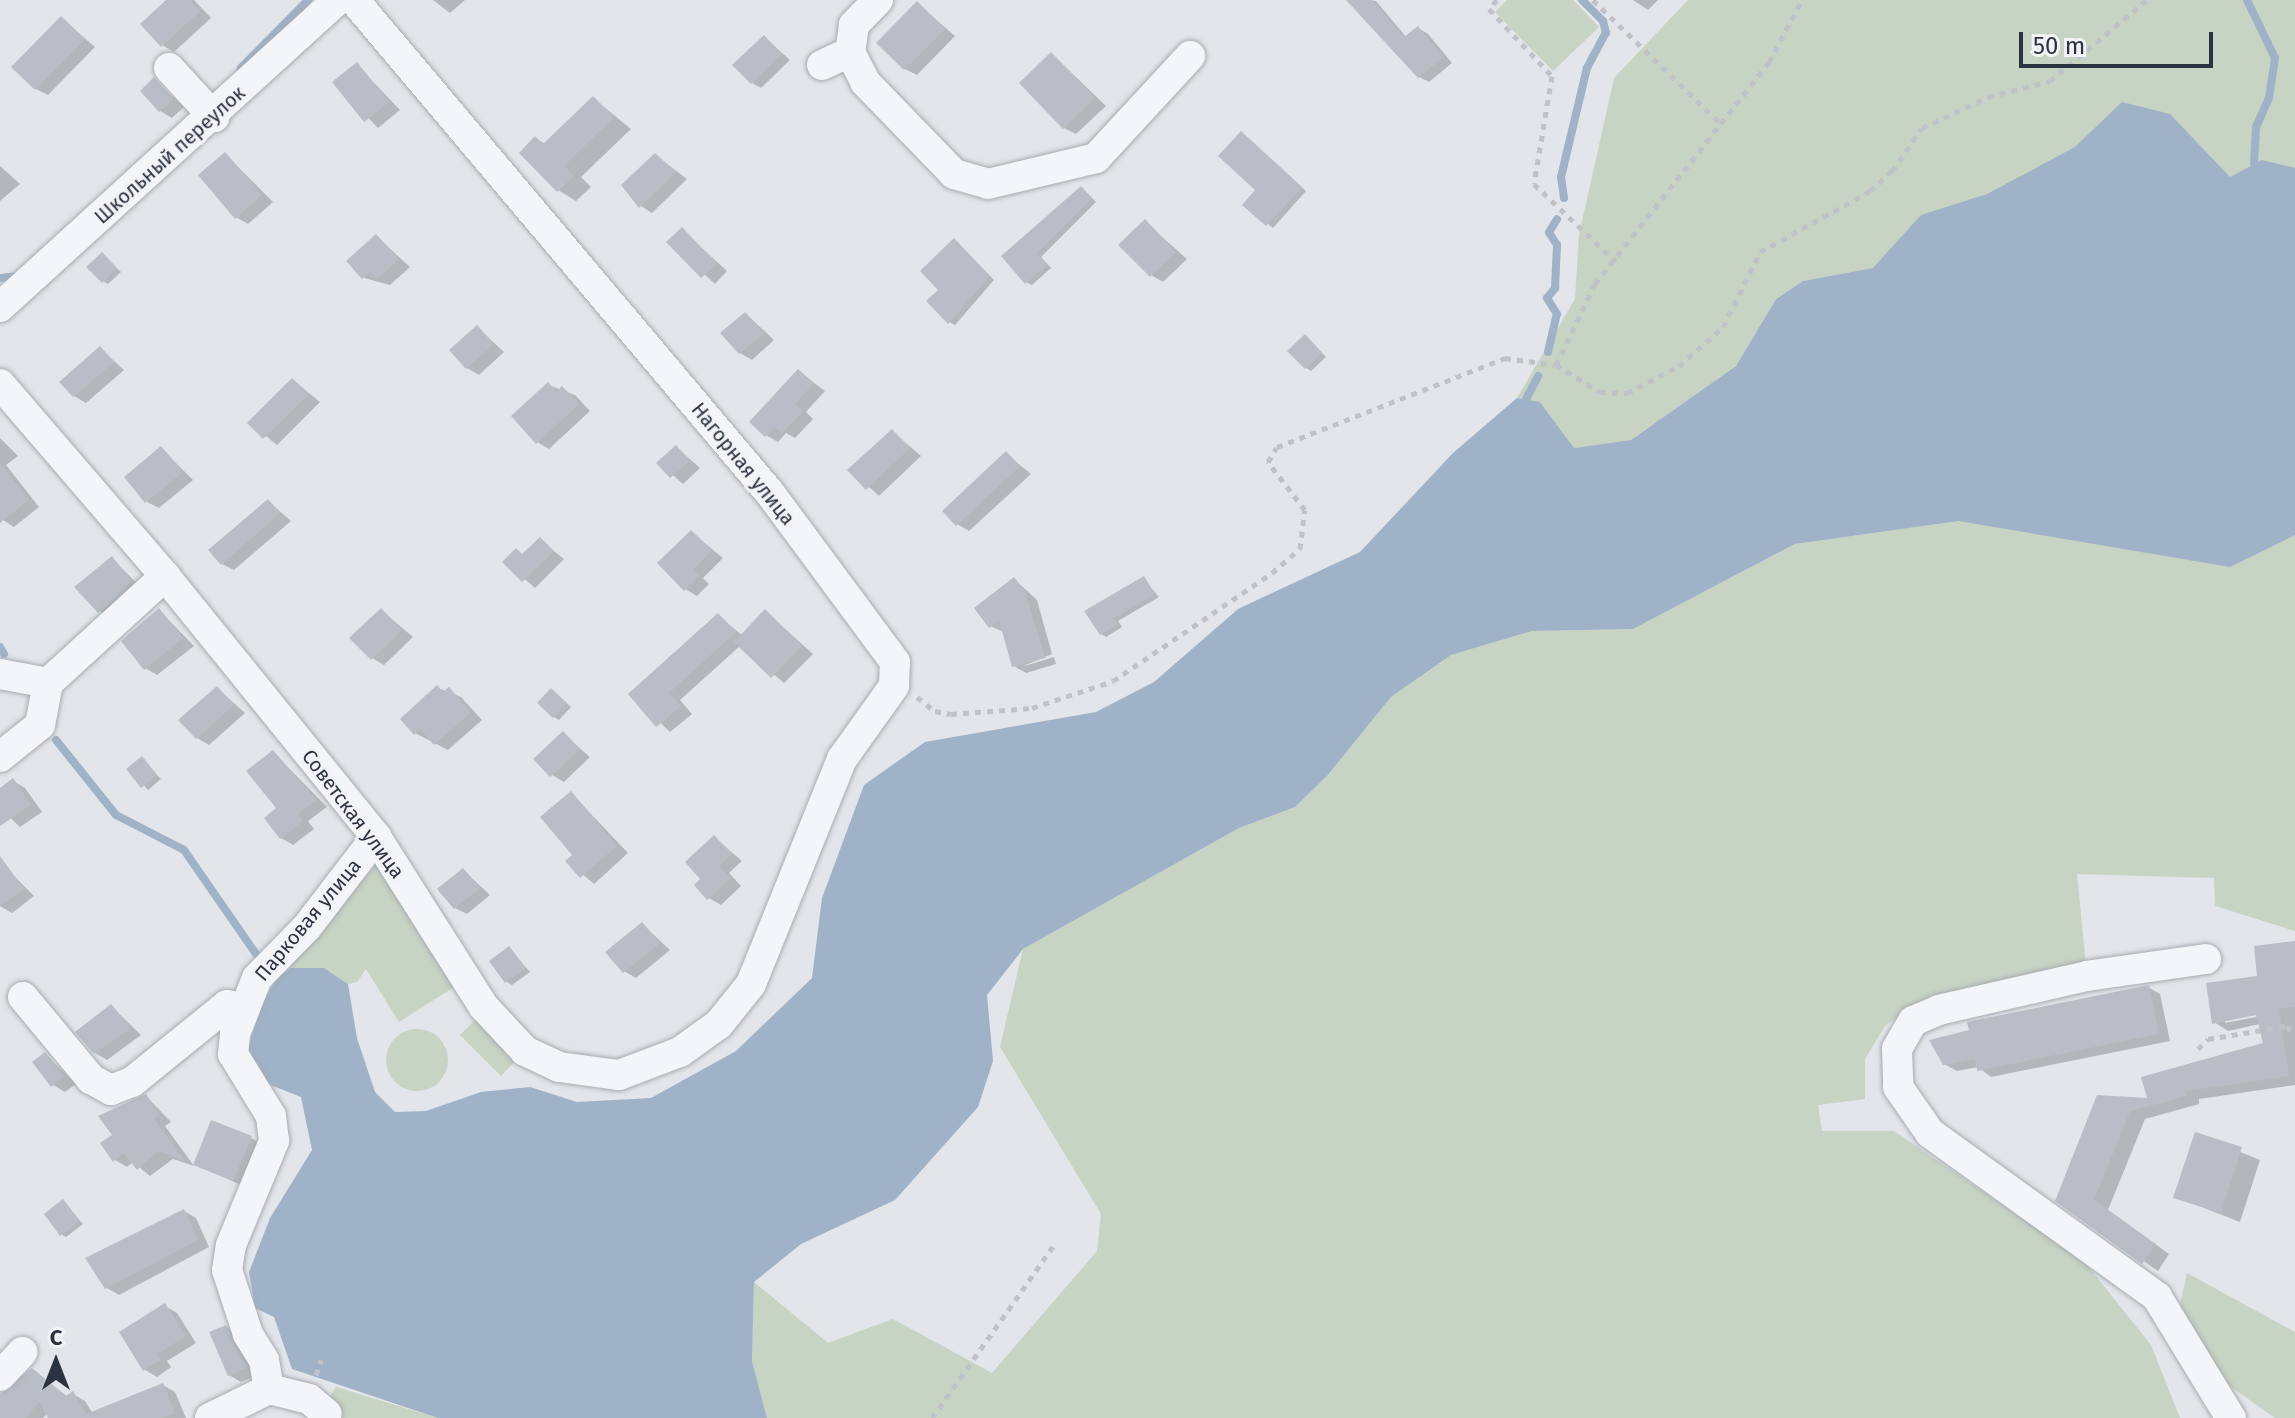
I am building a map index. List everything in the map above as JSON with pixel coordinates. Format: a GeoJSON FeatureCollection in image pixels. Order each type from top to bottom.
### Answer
{"type":"FeatureCollection","features":[{"type":"Feature","properties":{"kind":"street","name":"Школьный переулок"},"geometry":{"type":"LineString","coordinates":[[0,307],[214,117],[337,0]]}},
{"type":"Feature","properties":{"kind":"street","name":"Нагорная улица"},"geometry":{"type":"LineString","coordinates":[[354,0],[769,492],[895,662],[894,686],[842,759],[751,984]]}},
{"type":"Feature","properties":{"kind":"street"},"geometry":{"type":"LineString","coordinates":[[878,0],[854,25],[850,52],[865,82],[954,174],[983,195],[1096,158],[1190,56]]}},
{"type":"Feature","properties":{"kind":"street"},"geometry":{"type":"LineString","coordinates":[[822,65],[850,52]]}},
{"type":"Feature","properties":{"kind":"street"},"geometry":{"type":"LineString","coordinates":[[169,68],[214,117]]}},
{"type":"Feature","properties":{"kind":"street","name":"Советская улица"},"geometry":{"type":"LineString","coordinates":[[0,384],[165,576],[376,837],[484,1007],[525,1051],[559,1067],[619,1075],[680,1052],[719,1024],[751,984]]}},
{"type":"Feature","properties":{"kind":"street"},"geometry":{"type":"LineString","coordinates":[[0,757],[40,725],[48,683],[165,576]]}},
{"type":"Feature","properties":{"kind":"street"},"geometry":{"type":"LineString","coordinates":[[0,674],[48,683]]}},
{"type":"Feature","properties":{"kind":"street","name":"Парковая улица"},"geometry":{"type":"LineString","coordinates":[[269,1389],[264,1360],[248,1334],[227,1270],[231,1245],[274,1141],[271,1116],[233,1054],[242,1008],[264,968],[307,927],[376,837]]}},
{"type":"Feature","properties":{"kind":"street"},"geometry":{"type":"LineString","coordinates":[[2206,959],[2087,976],[1939,1010],[1913,1021],[1897,1049],[1898,1087],[1930,1133],[2157,1297],[2231,1418]]}},
{"type":"Feature","properties":{"kind":"street"},"geometry":{"type":"LineString","coordinates":[[23,997],[91,1079],[111,1090],[132,1082],[227,1005],[242,1008]]}},
{"type":"Feature","properties":{"kind":"street"},"geometry":{"type":"LineString","coordinates":[[0,1376],[22,1352]]}},
{"type":"Feature","properties":{"kind":"street"},"geometry":{"type":"LineString","coordinates":[[210,1418],[269,1389],[309,1399],[327,1414]]}},
{"type":"Feature","properties":{"kind":"path"},"geometry":{"type":"LineString","coordinates":[[1497,0],[1489,9],[1552,76],[1534,184],[1615,261]]}},
{"type":"Feature","properties":{"kind":"path"},"geometry":{"type":"LineString","coordinates":[[1593,0],[1719,122]]}},
{"type":"Feature","properties":{"kind":"path"},"geometry":{"type":"LineString","coordinates":[[1556,365],[1595,284],[1769,62],[1802,0]]}},
{"type":"Feature","properties":{"kind":"path"},"geometry":{"type":"LineString","coordinates":[[916,696],[935,711],[951,714],[1032,708],[1113,681],[1272,573],[1300,549],[1305,510],[1268,462],[1277,447],[1505,358],[1556,365],[1600,392],[1627,393],[1679,366],[1723,327],[1760,252],[1870,191],[1892,171],[1922,128],[1988,97],[2050,81],[2147,0]]}},
{"type":"Feature","properties":{"kind":"path"},"geometry":{"type":"LineString","coordinates":[[2198,1049],[2208,1039],[2286,1026],[2295,1034]]}},
{"type":"Feature","properties":{"kind":"path"},"geometry":{"type":"LineString","coordinates":[[932,1418],[1056,1242]]}},
{"type":"Feature","properties":{"kind":"green space"},"geometry":{"type":"Polygon","coordinates":[[[1507,0],[1573,0],[1599,27],[1553,71],[1495,12],[1507,0]]]}},
{"type":"Feature","properties":{"kind":"green space"},"geometry":{"type":"Polygon","coordinates":[[[1688,0],[2295,0],[2295,931],[2215,906],[2214,878],[2077,874],[2086,965],[1908,1009],[1885,1026],[1865,1059],[1865,1099],[1818,1105],[1822,1131],[1894,1131],[2083,1260],[2151,1345],[2180,1418],[767,1418],[752,1361],[754,1282],[828,1343],[893,1319],[992,1373],[1097,1251],[1101,1214],[1000,1047],[1023,949],[1239,828],[1295,807],[1327,776],[1391,697],[1451,655],[1532,631],[1633,629],[1795,544],[1959,521],[1873,268],[1803,281],[1776,299],[1736,366],[1631,440],[1574,448],[1540,402],[1517,398],[1575,299],[1579,235],[1614,78],[1688,0]]]}},
{"type":"Feature","properties":{"kind":"green space"},"geometry":{"type":"Polygon","coordinates":[[[375,866],[387,872],[459,984],[399,1022],[366,969],[357,982],[348,984],[324,968],[290,968],[306,942],[375,866]]]}},
{"type":"Feature","properties":{"kind":"green space"},"geometry":{"type":"Polygon","coordinates":[[[478,1017],[519,1057],[501,1076],[460,1035],[478,1017]]]}},
{"type":"Feature","properties":{"kind":"green space"},"geometry":{"type":"Polygon","coordinates":[[[417,1029],[429,1031],[439,1038],[446,1048],[446,1072],[439,1082],[429,1089],[417,1091],[405,1089],[395,1082],[388,1072],[386,1060],[388,1048],[395,1038],[405,1031],[417,1029]]]}},
{"type":"Feature","properties":{"kind":"green space"},"geometry":{"type":"Polygon","coordinates":[[[2187,1273],[2295,1332],[2295,1418],[2275,1418],[2227,1384],[2180,1305],[2187,1273]]]}},
{"type":"Feature","properties":{"kind":"green space"},"geometry":{"type":"Polygon","coordinates":[[[336,1387],[438,1418],[316,1418],[336,1387]]]}},
{"type":"Feature","properties":{"kind":"water"},"geometry":{"type":"Polygon","coordinates":[[[2122,102],[2170,114],[2230,177],[2262,160],[2295,168],[2295,535],[2230,567],[1959,521],[1795,544],[1633,629],[1532,631],[1451,655],[1391,697],[1327,776],[1295,807],[1239,828],[1023,949],[987,995],[993,1061],[978,1107],[895,1200],[801,1244],[754,1282],[752,1361],[767,1418],[438,1418],[292,1369],[274,1317],[255,1308],[249,1272],[270,1218],[312,1150],[301,1097],[263,1082],[248,1047],[262,1004],[276,979],[290,968],[324,968],[348,984],[357,1038],[375,1092],[395,1112],[426,1111],[481,1092],[530,1087],[577,1102],[651,1098],[736,1051],[812,978],[822,898],[864,785],[925,742],[1096,712],[1154,682],[1238,609],[1360,552],[1453,453],[1517,398],[1540,402],[1574,448],[1631,440],[1736,366],[1776,299],[1803,281],[1873,268],[1921,215],[1987,194],[2075,147],[2122,102]]]}},
{"type":"Feature","properties":{"kind":"building"},"geometry":{"type":"Polygon","coordinates":[[[166,0],[190,0],[200,11],[161,47],[140,24],[166,0]]]}},
{"type":"Feature","properties":{"kind":"building"},"geometry":{"type":"Polygon","coordinates":[[[1346,0],[1372,0],[1404,37],[1418,26],[1443,57],[1418,78],[1346,0]]]}},
{"type":"Feature","properties":{"kind":"building"},"geometry":{"type":"Polygon","coordinates":[[[917,1],[945,29],[904,70],[876,43],[917,1]]]}},
{"type":"Feature","properties":{"kind":"building"},"geometry":{"type":"Polygon","coordinates":[[[61,16],[85,39],[35,90],[11,67],[61,16]]]}},
{"type":"Feature","properties":{"kind":"building"},"geometry":{"type":"Polygon","coordinates":[[[764,35],[782,54],[751,84],[732,65],[764,35]]]}},
{"type":"Feature","properties":{"kind":"building"},"geometry":{"type":"Polygon","coordinates":[[[1051,52],[1095,98],[1063,129],[1019,83],[1051,52]]]}},
{"type":"Feature","properties":{"kind":"building"},"geometry":{"type":"Polygon","coordinates":[[[357,62],[389,102],[364,122],[332,82],[357,62]]]}},
{"type":"Feature","properties":{"kind":"building"},"geometry":{"type":"Polygon","coordinates":[[[154,77],[173,99],[159,112],[140,91],[154,77]]]}},
{"type":"Feature","properties":{"kind":"building"},"geometry":{"type":"Polygon","coordinates":[[[593,96],[614,117],[564,166],[574,176],[557,192],[519,153],[535,136],[543,144],[593,96]]]}},
{"type":"Feature","properties":{"kind":"building"},"geometry":{"type":"Polygon","coordinates":[[[1241,131],[1302,187],[1266,226],[1242,205],[1255,190],[1218,156],[1241,131]]]}},
{"type":"Feature","properties":{"kind":"building"},"geometry":{"type":"Polygon","coordinates":[[[225,152],[262,195],[235,219],[198,175],[225,152]]]}},
{"type":"Feature","properties":{"kind":"building"},"geometry":{"type":"Polygon","coordinates":[[[655,153],[676,172],[639,208],[621,185],[655,153]]]}},
{"type":"Feature","properties":{"kind":"building"},"geometry":{"type":"Polygon","coordinates":[[[1081,186],[1092,198],[1037,253],[1047,265],[1025,284],[1001,256],[1081,186]]]}},
{"type":"Feature","properties":{"kind":"building"},"geometry":{"type":"Polygon","coordinates":[[[1145,219],[1176,252],[1150,277],[1118,245],[1145,219]]]}},
{"type":"Feature","properties":{"kind":"building"},"geometry":{"type":"Polygon","coordinates":[[[682,227],[717,264],[701,278],[666,242],[682,227]]]}},
{"type":"Feature","properties":{"kind":"building"},"geometry":{"type":"Polygon","coordinates":[[[376,234],[399,259],[377,279],[371,272],[362,279],[346,261],[376,234]]]}},
{"type":"Feature","properties":{"kind":"building"},"geometry":{"type":"Polygon","coordinates":[[[954,238],[990,276],[948,324],[926,301],[938,290],[920,271],[954,238]]]}},
{"type":"Feature","properties":{"kind":"building"},"geometry":{"type":"Polygon","coordinates":[[[102,252],[117,268],[102,283],[86,267],[102,252]]]}},
{"type":"Feature","properties":{"kind":"building"},"geometry":{"type":"Polygon","coordinates":[[[745,312],[764,333],[739,354],[720,333],[745,312]]]}},
{"type":"Feature","properties":{"kind":"building"},"geometry":{"type":"Polygon","coordinates":[[[477,325],[494,344],[466,369],[449,350],[477,325]]]}},
{"type":"Feature","properties":{"kind":"building"},"geometry":{"type":"Polygon","coordinates":[[[1305,334],[1322,353],[1305,369],[1287,351],[1305,334]]]}},
{"type":"Feature","properties":{"kind":"building"},"geometry":{"type":"Polygon","coordinates":[[[100,346],[114,362],[73,397],[59,382],[100,346]]]}},
{"type":"Feature","properties":{"kind":"building"},"geometry":{"type":"Polygon","coordinates":[[[798,369],[814,383],[795,404],[803,411],[782,433],[774,427],[765,437],[749,422],[798,369]]]}},
{"type":"Feature","properties":{"kind":"building"},"geometry":{"type":"Polygon","coordinates":[[[292,378],[309,394],[263,439],[247,423],[292,378]]]}},
{"type":"Feature","properties":{"kind":"building"},"geometry":{"type":"Polygon","coordinates":[[[548,382],[556,392],[562,386],[579,404],[536,444],[511,416],[548,382]]]}},
{"type":"Feature","properties":{"kind":"building"},"geometry":{"type":"Polygon","coordinates":[[[892,429],[910,448],[866,490],[847,470],[892,429]]]}},
{"type":"Feature","properties":{"kind":"building"},"geometry":{"type":"Polygon","coordinates":[[[676,445],[690,461],[670,478],[656,463],[676,445]]]}},
{"type":"Feature","properties":{"kind":"building"},"geometry":{"type":"Polygon","coordinates":[[[161,446],[183,472],[145,503],[124,477],[161,446]]]}},
{"type":"Feature","properties":{"kind":"building"},"geometry":{"type":"Polygon","coordinates":[[[1006,451],[1020,466],[956,526],[942,511],[1006,451]]]}},
{"type":"Feature","properties":{"kind":"building"},"geometry":{"type":"Polygon","coordinates":[[[0,463],[29,500],[0,523],[0,463]]]}},
{"type":"Feature","properties":{"kind":"building"},"geometry":{"type":"Polygon","coordinates":[[[268,499],[280,513],[221,565],[208,550],[268,499]]]}},
{"type":"Feature","properties":{"kind":"building"},"geometry":{"type":"Polygon","coordinates":[[[691,530],[712,550],[693,570],[699,576],[684,591],[657,563],[691,530]]]}},
{"type":"Feature","properties":{"kind":"building"},"geometry":{"type":"Polygon","coordinates":[[[540,537],[554,551],[522,582],[502,562],[516,548],[522,554],[540,537]]]}},
{"type":"Feature","properties":{"kind":"building"},"geometry":{"type":"Polygon","coordinates":[[[112,556],[132,582],[98,613],[74,587],[112,556]]]}},
{"type":"Feature","properties":{"kind":"building"},"geometry":{"type":"Polygon","coordinates":[[[1144,576],[1155,594],[1114,618],[1118,624],[1100,635],[1084,611],[1144,576]]]}},
{"type":"Feature","properties":{"kind":"building"},"geometry":{"type":"Polygon","coordinates":[[[1014,577],[1025,591],[1045,658],[1012,667],[999,620],[989,628],[974,608],[1014,577]]]}},
{"type":"Feature","properties":{"kind":"building"},"geometry":{"type":"Polygon","coordinates":[[[159,608],[183,638],[144,670],[121,641],[159,608]]]}},
{"type":"Feature","properties":{"kind":"building"},"geometry":{"type":"Polygon","coordinates":[[[381,608],[402,630],[371,660],[349,638],[381,608]]]}},
{"type":"Feature","properties":{"kind":"building"},"geometry":{"type":"Polygon","coordinates":[[[765,609],[802,646],[771,678],[734,642],[765,609]]]}},
{"type":"Feature","properties":{"kind":"building"},"geometry":{"type":"Polygon","coordinates":[[[718,613],[736,632],[669,693],[681,706],[656,727],[628,694],[718,613]]]}},
{"type":"Feature","properties":{"kind":"building"},"geometry":{"type":"Polygon","coordinates":[[[437,685],[443,692],[449,687],[471,712],[434,745],[420,729],[414,735],[400,719],[437,685]]]}},
{"type":"Feature","properties":{"kind":"building"},"geometry":{"type":"Polygon","coordinates":[[[217,686],[234,705],[196,739],[178,720],[217,686]]]}},
{"type":"Feature","properties":{"kind":"building"},"geometry":{"type":"Polygon","coordinates":[[[551,688],[567,703],[553,718],[537,703],[551,688]]]}},
{"type":"Feature","properties":{"kind":"building"},"geometry":{"type":"Polygon","coordinates":[[[563,731],[580,749],[550,777],[533,759],[563,731]]]}},
{"type":"Feature","properties":{"kind":"building"},"geometry":{"type":"Polygon","coordinates":[[[273,750],[316,800],[297,814],[303,821],[280,839],[264,818],[276,808],[246,771],[273,750]]]}},
{"type":"Feature","properties":{"kind":"building"},"geometry":{"type":"Polygon","coordinates":[[[142,756],[157,775],[141,788],[126,769],[142,756]]]}},
{"type":"Feature","properties":{"kind":"building"},"geometry":{"type":"Polygon","coordinates":[[[13,778],[31,805],[0,826],[0,788],[13,778]]]}},
{"type":"Feature","properties":{"kind":"building"},"geometry":{"type":"Polygon","coordinates":[[[571,791],[617,846],[580,878],[565,861],[572,855],[540,817],[571,791]]]}},
{"type":"Feature","properties":{"kind":"building"},"geometry":{"type":"Polygon","coordinates":[[[714,835],[732,854],[719,866],[731,878],[707,900],[694,885],[700,879],[685,862],[714,835]]]}},
{"type":"Feature","properties":{"kind":"building"},"geometry":{"type":"Polygon","coordinates":[[[0,856],[24,889],[0,906],[0,856]]]}},
{"type":"Feature","properties":{"kind":"building"},"geometry":{"type":"Polygon","coordinates":[[[463,868],[480,888],[454,909],[437,889],[463,868]]]}},
{"type":"Feature","properties":{"kind":"building"},"geometry":{"type":"Polygon","coordinates":[[[642,922],[660,943],[623,973],[605,952],[642,922]]]}},
{"type":"Feature","properties":{"kind":"building"},"geometry":{"type":"Polygon","coordinates":[[[2295,941],[2295,1007],[2279,1008],[2289,1076],[2186,1091],[2187,1096],[2130,1111],[2094,1200],[2156,1244],[2142,1264],[2055,1201],[2097,1095],[2147,1098],[2141,1077],[2263,1043],[2256,1015],[2212,1024],[2206,983],[2257,976],[2254,946],[2295,941]]]}},
{"type":"Feature","properties":{"kind":"building"},"geometry":{"type":"Polygon","coordinates":[[[509,946],[526,968],[505,983],[489,961],[509,946]]]}},
{"type":"Feature","properties":{"kind":"building"},"geometry":{"type":"Polygon","coordinates":[[[2149,985],[2159,1034],[1977,1071],[1975,1059],[1943,1065],[1929,1040],[1969,1030],[1967,1022],[2149,985]]]}},
{"type":"Feature","properties":{"kind":"building"},"geometry":{"type":"Polygon","coordinates":[[[111,1004],[131,1028],[94,1054],[75,1032],[111,1004]]]}},
{"type":"Feature","properties":{"kind":"building"},"geometry":{"type":"Polygon","coordinates":[[[45,1052],[65,1076],[51,1087],[32,1062],[45,1052]]]}},
{"type":"Feature","properties":{"kind":"building"},"geometry":{"type":"Polygon","coordinates":[[[146,1094],[160,1115],[154,1119],[186,1162],[158,1151],[137,1170],[124,1153],[113,1162],[100,1143],[112,1135],[98,1116],[146,1094]]]}},
{"type":"Feature","properties":{"kind":"building"},"geometry":{"type":"Polygon","coordinates":[[[211,1120],[252,1136],[233,1181],[193,1165],[211,1120]]]}},
{"type":"Feature","properties":{"kind":"building"},"geometry":{"type":"Polygon","coordinates":[[[2195,1132],[2242,1147],[2221,1213],[2173,1198],[2195,1132]]]}},
{"type":"Feature","properties":{"kind":"building"},"geometry":{"type":"Polygon","coordinates":[[[63,1199],[80,1221],[60,1236],[44,1214],[63,1199]]]}},
{"type":"Feature","properties":{"kind":"building"},"geometry":{"type":"Polygon","coordinates":[[[184,1209],[198,1240],[105,1289],[85,1258],[184,1209]]]}},
{"type":"Feature","properties":{"kind":"building"},"geometry":{"type":"Polygon","coordinates":[[[165,1303],[186,1336],[157,1354],[161,1360],[143,1371],[119,1332],[165,1303]]]}},
{"type":"Feature","properties":{"kind":"building"},"geometry":{"type":"Polygon","coordinates":[[[226,1325],[247,1368],[228,1376],[209,1332],[226,1325]]]}},
{"type":"Feature","properties":{"kind":"building"},"geometry":{"type":"Polygon","coordinates":[[[32,1368],[66,1396],[73,1391],[86,1414],[163,1383],[175,1413],[162,1418],[48,1418],[39,1402],[26,1418],[0,1418],[0,1394],[32,1368]]]}},
{"type":"Feature","properties":{"kind":"waterway"},"geometry":{"type":"LineString","coordinates":[[241,68],[308,0]]}},
{"type":"Feature","properties":{"kind":"waterway"},"geometry":{"type":"LineString","coordinates":[[1564,198],[1561,177],[1587,68],[1606,33],[1603,21],[1582,0]]}},
{"type":"Feature","properties":{"kind":"waterway"},"geometry":{"type":"LineString","coordinates":[[2247,0],[2275,58],[2269,98],[2256,127],[2254,163]]}},
{"type":"Feature","properties":{"kind":"waterway"},"geometry":{"type":"LineString","coordinates":[[1548,352],[1557,314],[1547,298],[1555,288],[1557,245],[1549,232],[1557,219]]}},
{"type":"Feature","properties":{"kind":"waterway"},"geometry":{"type":"LineString","coordinates":[[0,278],[19,276]]}},
{"type":"Feature","properties":{"kind":"waterway"},"geometry":{"type":"LineString","coordinates":[[1526,399],[1538,376]]}},
{"type":"Feature","properties":{"kind":"waterway"},"geometry":{"type":"LineString","coordinates":[[0,647],[4,654]]}},
{"type":"Feature","properties":{"kind":"waterway"},"geometry":{"type":"LineString","coordinates":[[56,740],[116,815],[184,850],[256,954]]}}]}
